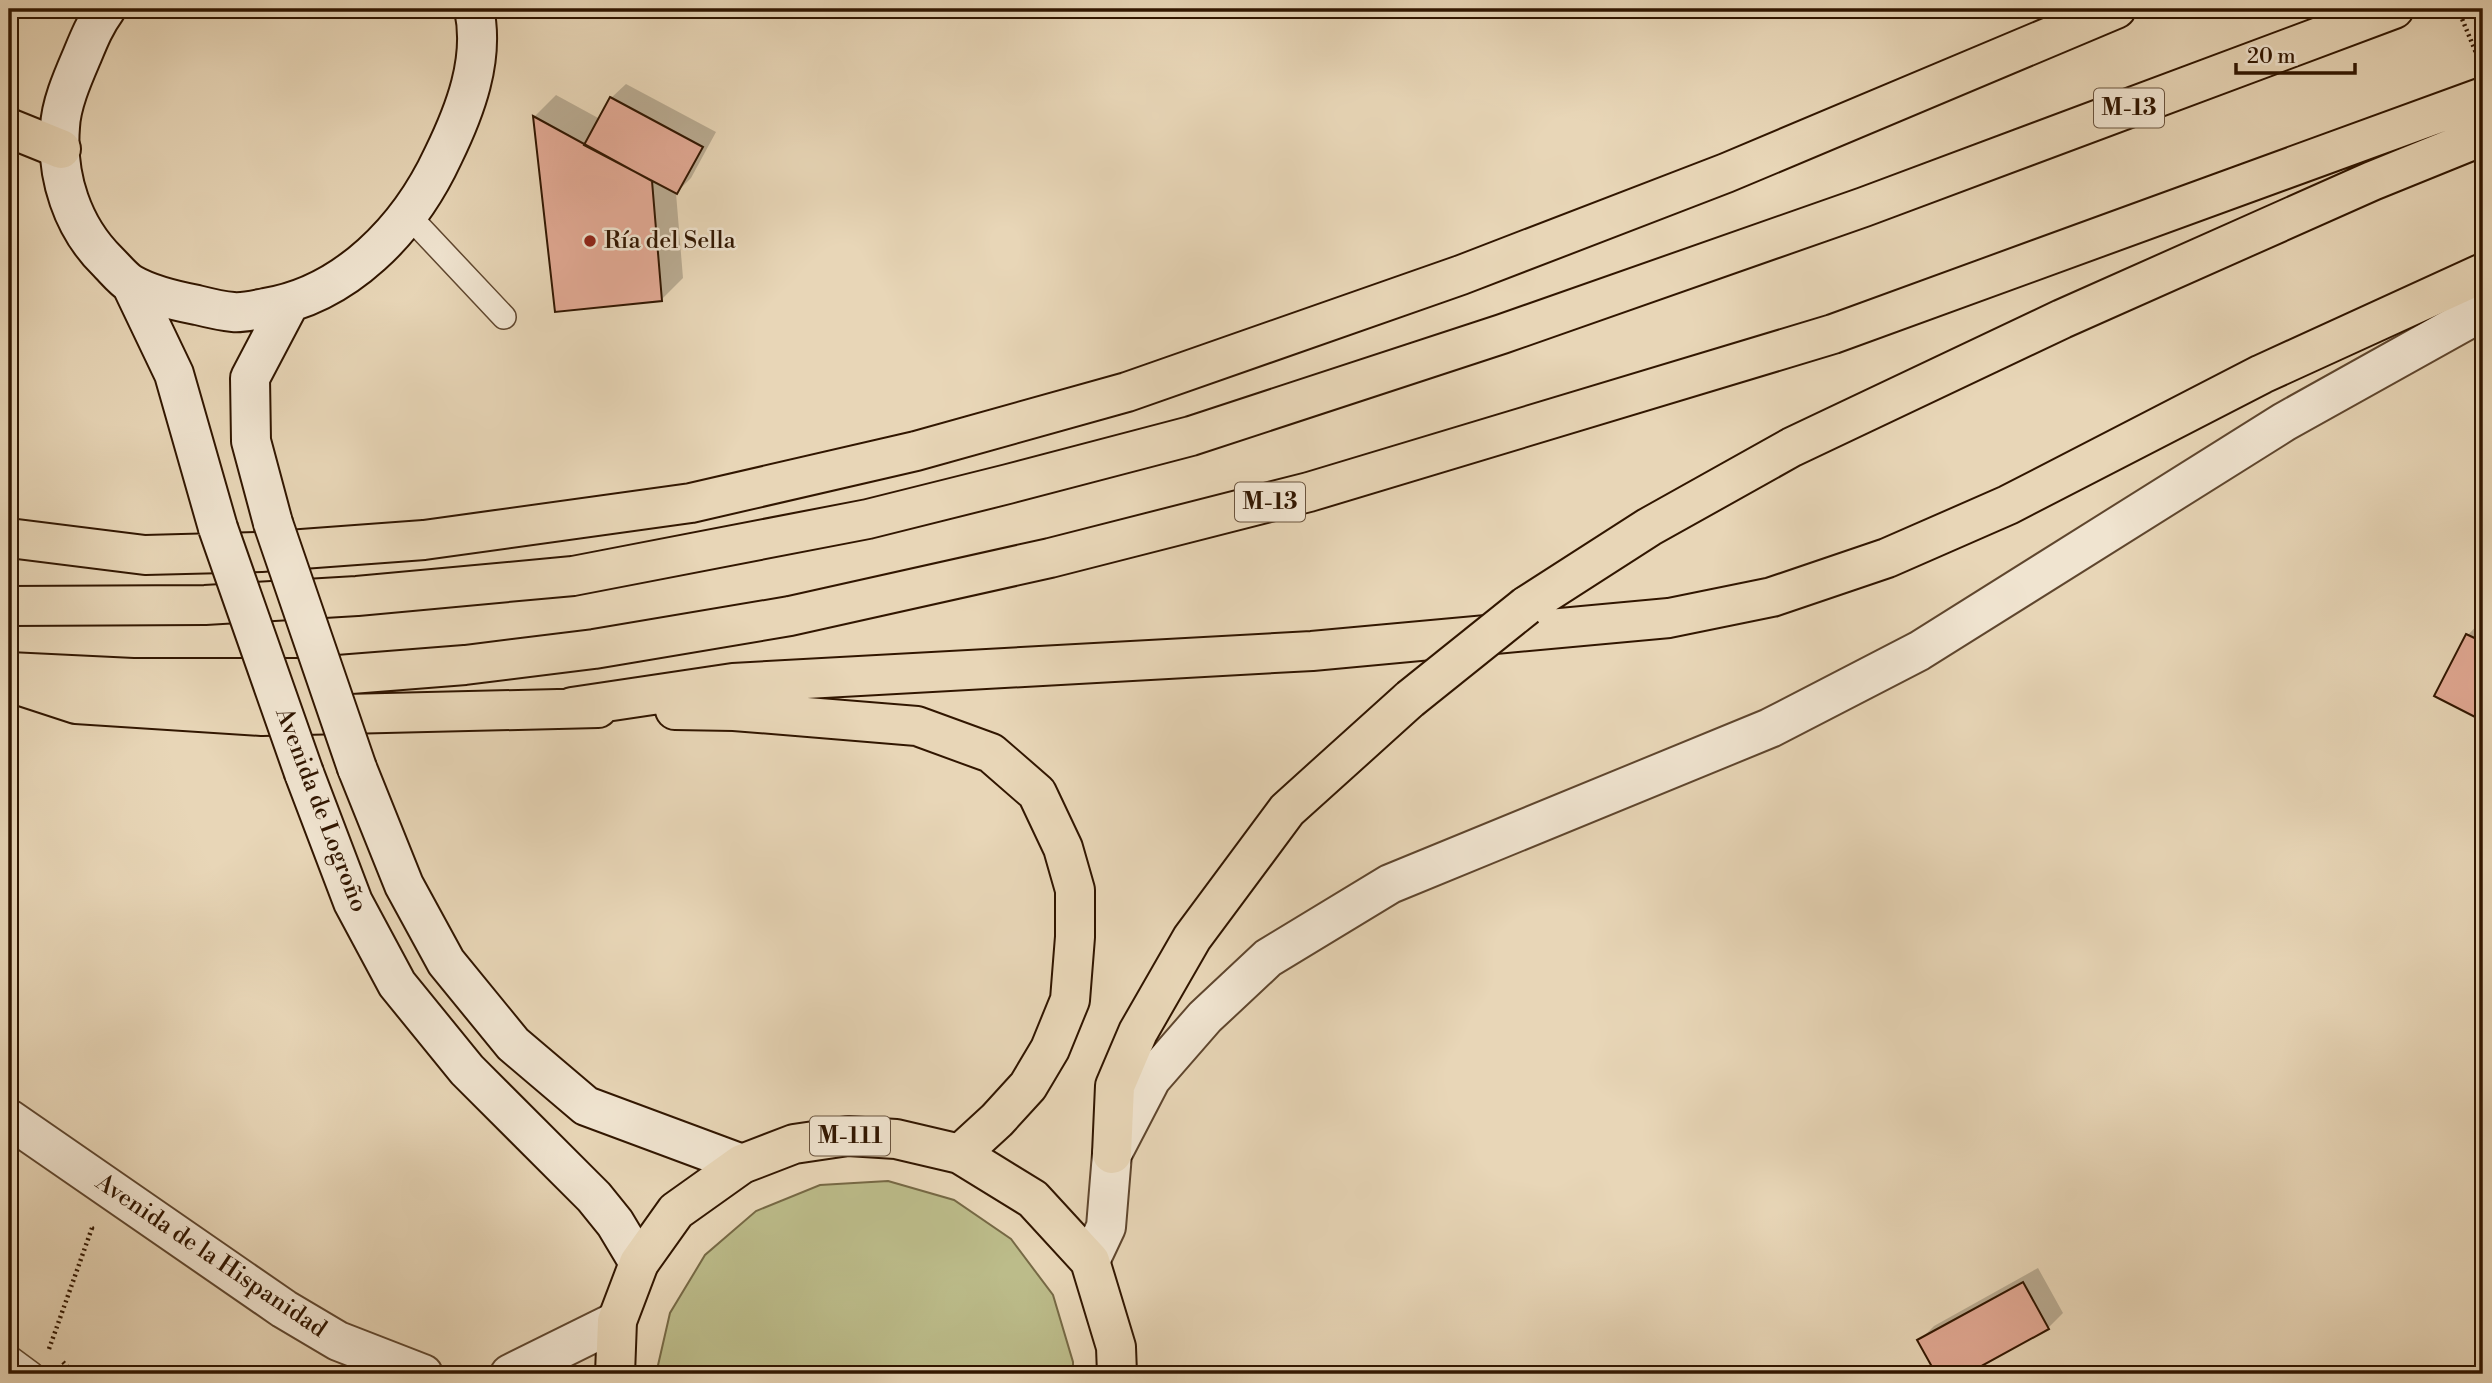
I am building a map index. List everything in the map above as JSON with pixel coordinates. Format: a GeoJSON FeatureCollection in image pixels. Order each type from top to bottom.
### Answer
{"type":"FeatureCollection","features":[{"type":"Feature","properties":{"kind":"main road"},"geometry":{"type":"LineString","coordinates":[[106,9],[95,23],[74,75],[60,125],[62,184],[77,220],[98,252],[131,284],[178,302],[235,313],[289,304],[333,284],[374,255],[408,215],[437,171],[470,90],[478,27],[474,9]]}},
{"type":"Feature","properties":{"kind":"main road"},"geometry":{"type":"LineString","coordinates":[[9,538],[145,555],[261,552],[424,540],[691,503],[916,451],[1127,392],[1461,275],[1726,173],[2116,9]]}},
{"type":"Feature","properties":{"kind":"main road","name":"M-13"},"geometry":{"type":"LineString","coordinates":[[9,606],[205,605],[357,596],[573,576],[868,519],[1191,436],[1502,334],[1864,207],[2394,9]]}},
{"type":"Feature","properties":{"kind":"main road","name":"M-13"},"geometry":{"type":"LineString","coordinates":[[9,672],[133,678],[300,678],[465,665],[594,649],[790,616],[1050,558],[1309,492],[1833,334],[2483,97]]}},
{"type":"Feature","properties":{"kind":"main road"},"geometry":{"type":"LineString","coordinates":[[9,128],[61,149]]}},
{"type":"Feature","properties":{"kind":"main road"},"geometry":{"type":"LineString","coordinates":[[1090,1261],[1106,1227],[1115,1086],[1138,1032],[1192,938],[1287,810],[1410,699],[1526,606],[1649,527],[1792,447],[2063,319],[2372,181],[2483,136]]}},
{"type":"Feature","properties":{"kind":"main road"},"geometry":{"type":"LineString","coordinates":[[572,707],[733,683],[1326,650],[1668,618],[1772,597],[1886,558],[2008,505],[2262,374],[2483,273]]}},
{"type":"Feature","properties":{"kind":"main road","name":"Avenida de Logroño"},"geometry":{"type":"LineString","coordinates":[[131,284],[174,374],[218,528],[304,773],[353,902],[397,984],[467,1070],[594,1197],[615,1223],[639,1263]]}},
{"type":"Feature","properties":{"kind":"main road","name":"Avenida de Logroño"},"geometry":{"type":"LineString","coordinates":[[289,304],[250,378],[251,441],[273,523],[357,768],[404,885],[446,962],[513,1044],[586,1106],[742,1164]]}},
{"type":"Feature","properties":{"kind":"main road"},"geometry":{"type":"LineString","coordinates":[[1112,1154],[1151,1079],[1205,1017],[1268,958],[1390,884],[1770,727],[1919,651],[2284,422],[2483,311]]}},
{"type":"Feature","properties":{"kind":"main road"},"geometry":{"type":"LineString","coordinates":[[9,682],[76,704],[262,716],[572,707],[734,711],[917,726],[992,753],[1037,793],[1063,848],[1075,890],[1075,937],[1070,1000],[1051,1049],[1028,1086],[997,1120],[960,1154]]}},
{"type":"Feature","properties":{"kind":"main road","name":"Avenida de la Hispanidad"},"geometry":{"type":"LineString","coordinates":[[9,1119],[284,1309],[338,1341],[423,1374]]}},
{"type":"Feature","properties":{"kind":"main road","name":"M-111"},"geometry":{"type":"LineString","coordinates":[[615,1374],[617,1321],[639,1263],[676,1211],[742,1164],[794,1144],[848,1136],[896,1139],[960,1154],[1033,1199],[1090,1261],[1116,1347],[1117,1374]]}},
{"type":"Feature","properties":{"kind":"main road"},"geometry":{"type":"LineString","coordinates":[[510,1374],[617,1321]]}},
{"type":"Feature","properties":{"kind":"lane"},"geometry":{"type":"LineString","coordinates":[[408,215],[504,317]]}},
{"type":"Feature","properties":{"kind":"lane"},"geometry":{"type":"LineString","coordinates":[[9,1357],[32,1374]]}},
{"type":"Feature","properties":{"kind":"path"},"geometry":{"type":"LineString","coordinates":[[2458,9],[2483,70]]}},
{"type":"Feature","properties":{"kind":"path"},"geometry":{"type":"LineString","coordinates":[[74,1374],[48,1348],[92,1228],[82,1221]]}},
{"type":"Feature","properties":{"kind":"green space"},"geometry":{"type":"Polygon","coordinates":[[[888,1181],[954,1200],[1011,1239],[1053,1295],[1073,1362],[1073,1374],[656,1374],[670,1313],[705,1255],[756,1211],[820,1185],[888,1181]]]}},
{"type":"Feature","properties":{"kind":"building"},"geometry":{"type":"Polygon","coordinates":[[[610,97],[703,147],[677,194],[584,145],[610,97]]]}},
{"type":"Feature","properties":{"kind":"building"},"geometry":{"type":"Polygon","coordinates":[[[533,116],[652,181],[662,301],[555,312],[533,116]]]}},
{"type":"Feature","properties":{"kind":"building"},"geometry":{"type":"Polygon","coordinates":[[[2466,634],[2483,642],[2483,721],[2434,696],[2466,634]]]}},
{"type":"Feature","properties":{"kind":"building"},"geometry":{"type":"Polygon","coordinates":[[[2023,1282],[2049,1329],[1967,1374],[1936,1374],[1917,1340],[2023,1282]]]}},
{"type":"Feature","properties":{"kind":"place","name":"Ría del Sella"},"geometry":{"type":"Point","coordinates":[590,241]}}]}
